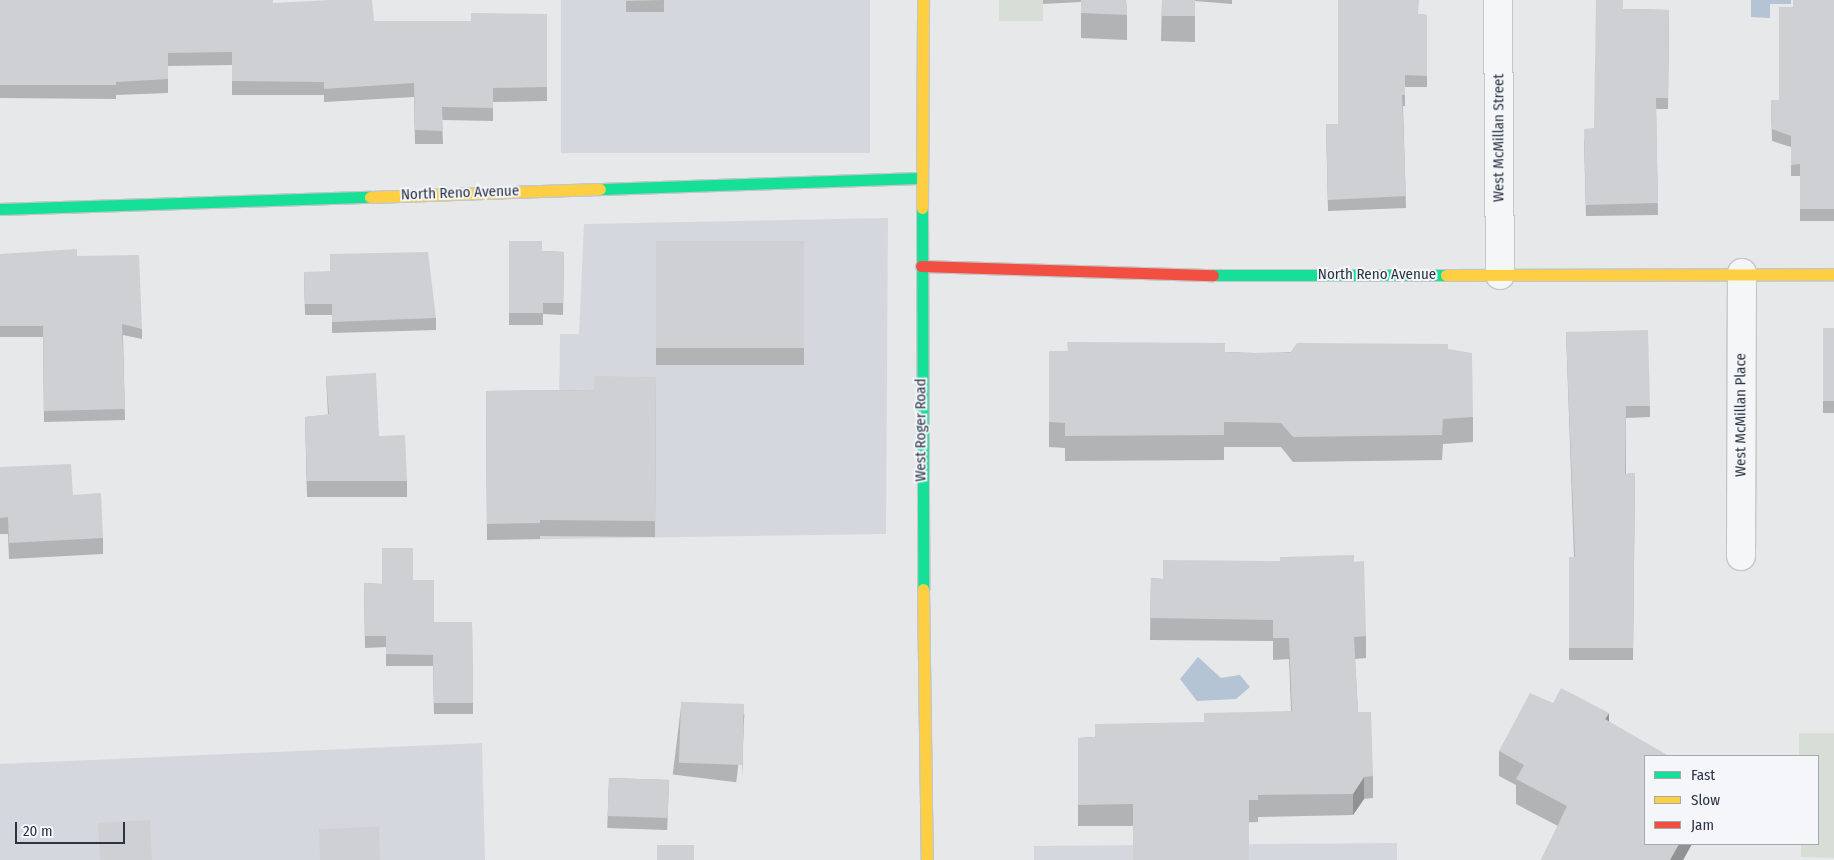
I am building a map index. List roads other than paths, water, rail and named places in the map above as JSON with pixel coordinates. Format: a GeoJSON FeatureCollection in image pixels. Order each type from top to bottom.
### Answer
{"type":"FeatureCollection","features":[{"type":"Feature","properties":{"kind":"street","name":"West Roger Road"},"geometry":{"type":"LineString","coordinates":[[923,0],[920,178],[920,422],[928,860]]}},
{"type":"Feature","properties":{"kind":"street","name":"West McMillan Street"},"geometry":{"type":"LineString","coordinates":[[1498,0],[1500,275]]}},
{"type":"Feature","properties":{"kind":"street","name":"North Reno Avenue"},"geometry":{"type":"LineString","coordinates":[[0,208],[920,178]]}},
{"type":"Feature","properties":{"kind":"street","name":"North Reno Avenue"},"geometry":{"type":"LineString","coordinates":[[921,266],[981,266],[1136,275],[1834,274]]}},
{"type":"Feature","properties":{"kind":"street","name":"West McMillan Place"},"geometry":{"type":"LineString","coordinates":[[1741,556],[1742,273]]}},
{"type":"Feature","properties":{"kind":"water"},"geometry":{"type":"Polygon","coordinates":[[[1751,0],[1791,0],[1791,4],[1770,4],[1770,18],[1751,17],[1751,0]]]}},
{"type":"Feature","properties":{"kind":"water"},"geometry":{"type":"Polygon","coordinates":[[[1198,657],[1221,678],[1240,675],[1250,687],[1236,699],[1197,701],[1180,679],[1198,657]]]}}]}
